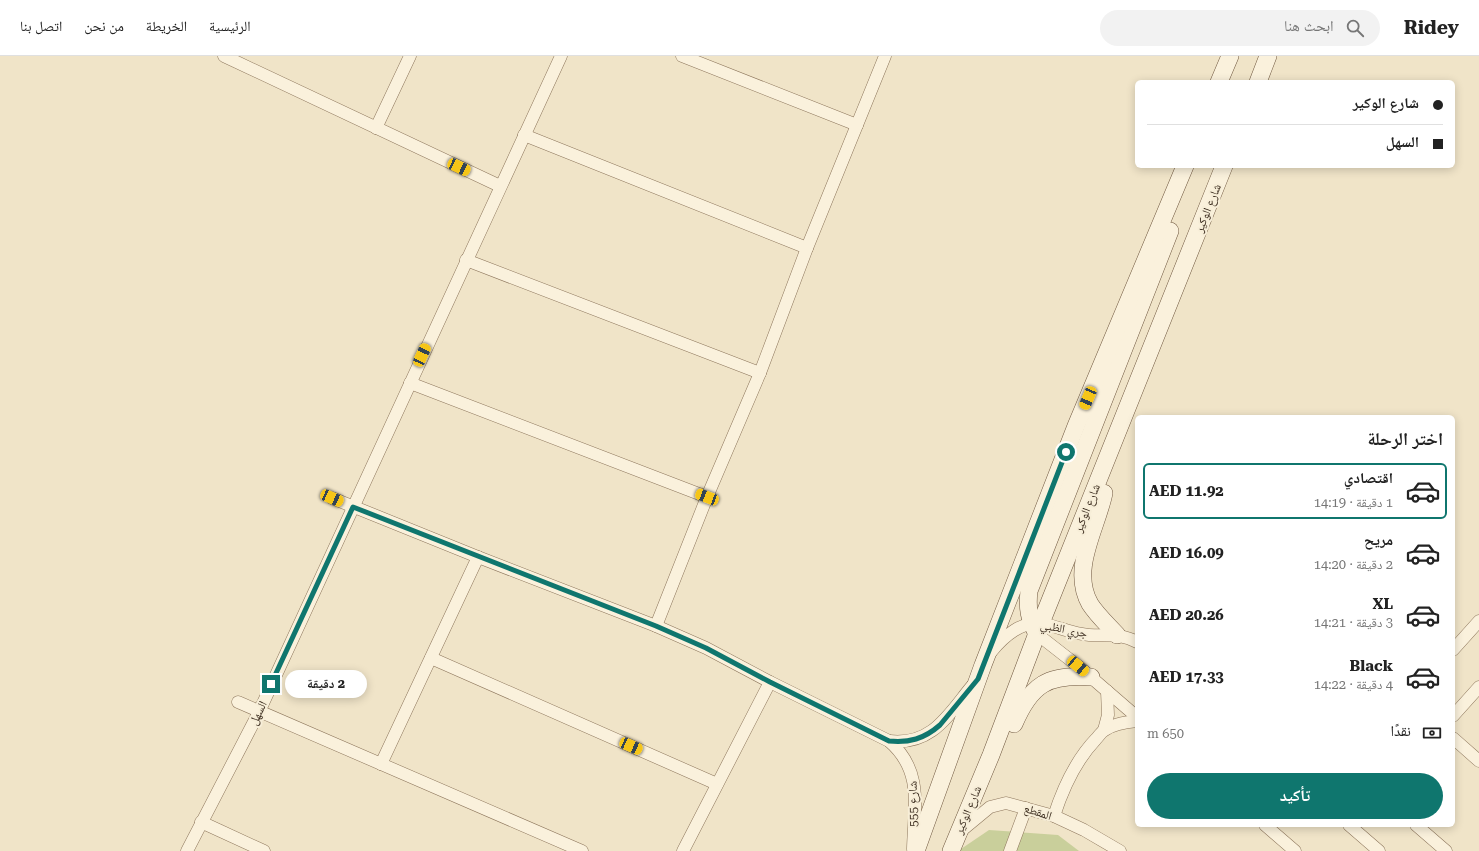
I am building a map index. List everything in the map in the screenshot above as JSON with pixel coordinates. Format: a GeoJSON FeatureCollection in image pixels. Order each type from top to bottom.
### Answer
{"type":"FeatureCollection","features":[{"type":"Feature","properties":{"kind":"main road"},"geometry":{"type":"LineString","coordinates":[[1220,80],[1230,56]]}},
{"type":"Feature","properties":{"kind":"main road"},"geometry":{"type":"LineString","coordinates":[[1259,80],[1268,56]]}},
{"type":"Feature","properties":{"kind":"main road","name":"شارع الوكير"},"geometry":{"type":"LineString","coordinates":[[951,851],[991,755],[1037,627],[1101,473],[1223,168]]}},
{"type":"Feature","properties":{"kind":"main road"},"geometry":{"type":"LineString","coordinates":[[1037,627],[1028,608],[1029,591],[1169,233],[1178,205],[1183,169]]}},
{"type":"Feature","properties":{"kind":"main road"},"geometry":{"type":"LineString","coordinates":[[914,851],[980,672],[1076,426],[1183,169]]}},
{"type":"Feature","properties":{"kind":"main road"},"geometry":{"type":"LineString","coordinates":[[1101,473],[1105,488],[1084,560],[1083,577],[1086,594],[1090,604],[1097,614],[1117,635]]}},
{"type":"Feature","properties":{"kind":"main road"},"geometry":{"type":"LineString","coordinates":[[991,755],[1003,746],[1024,701],[1035,689],[1046,682],[1060,677],[1091,677]]}},
{"type":"Feature","properties":{"kind":"street"},"geometry":{"type":"LineString","coordinates":[[224,56],[500,186]]}},
{"type":"Feature","properties":{"kind":"street"},"geometry":{"type":"LineString","coordinates":[[376,128],[410,56]]}},
{"type":"Feature","properties":{"kind":"street","name":"السهل"},"geometry":{"type":"LineString","coordinates":[[187,851],[259,712],[561,56]]}},
{"type":"Feature","properties":{"kind":"street"},"geometry":{"type":"LineString","coordinates":[[682,56],[711,61],[857,125]]}},
{"type":"Feature","properties":{"kind":"street"},"geometry":{"type":"LineString","coordinates":[[656,626],[707,497],[760,373],[807,248],[885,56]]}},
{"type":"Feature","properties":{"kind":"street"},"geometry":{"type":"LineString","coordinates":[[524,135],[807,248]]}},
{"type":"Feature","properties":{"kind":"street"},"geometry":{"type":"LineString","coordinates":[[466,260],[760,373]]}},
{"type":"Feature","properties":{"kind":"street"},"geometry":{"type":"LineString","coordinates":[[410,383],[707,497]]}},
{"type":"Feature","properties":{"kind":"street","name":"شارع 555"},"geometry":{"type":"LineString","coordinates":[[332,498],[478,557],[656,626],[706,648],[770,682],[889,741],[896,747],[907,762],[913,778],[915,795],[914,851]]}},
{"type":"Feature","properties":{"kind":"street"},"geometry":{"type":"LineString","coordinates":[[381,764],[478,557]]}},
{"type":"Feature","properties":{"kind":"street"},"geometry":{"type":"LineString","coordinates":[[1455,648],[1479,621]]}},
{"type":"Feature","properties":{"kind":"street","name":"جري الظبي"},"geometry":{"type":"LineString","coordinates":[[980,672],[992,651],[1011,633],[1021,627],[1037,627],[1088,635],[1117,635],[1135,641]]}},
{"type":"Feature","properties":{"kind":"street","name":"جري الظبي"},"geometry":{"type":"LineString","coordinates":[[1037,627],[1135,715]]}},
{"type":"Feature","properties":{"kind":"street"},"geometry":{"type":"LineString","coordinates":[[431,658],[717,784]]}},
{"type":"Feature","properties":{"kind":"street","name":"شارع 555"},"geometry":{"type":"LineString","coordinates":[[889,741],[898,742],[913,740],[926,736],[933,731],[945,719],[980,672]]}},
{"type":"Feature","properties":{"kind":"street"},"geometry":{"type":"LineString","coordinates":[[683,851],[770,682]]}},
{"type":"Feature","properties":{"kind":"street"},"geometry":{"type":"LineString","coordinates":[[1455,714],[1479,687]]}},
{"type":"Feature","properties":{"kind":"street"},"geometry":{"type":"LineString","coordinates":[[1054,816],[1068,778],[1090,745],[1104,730],[1108,715],[1107,691]]}},
{"type":"Feature","properties":{"kind":"street"},"geometry":{"type":"LineString","coordinates":[[238,702],[582,851]]}},
{"type":"Feature","properties":{"kind":"street"},"geometry":{"type":"LineString","coordinates":[[1104,730],[1135,721]]}},
{"type":"Feature","properties":{"kind":"street"},"geometry":{"type":"LineString","coordinates":[[1455,740],[1479,761]]}},
{"type":"Feature","properties":{"kind":"street","name":"المقطع"},"geometry":{"type":"LineString","coordinates":[[959,833],[985,810],[995,804],[1006,802],[1054,816],[1084,830],[1120,851]]}},
{"type":"Feature","properties":{"kind":"street"},"geometry":{"type":"LineString","coordinates":[[1010,851],[1026,808]]}},
{"type":"Feature","properties":{"kind":"street"},"geometry":{"type":"LineString","coordinates":[[201,822],[264,851]]}},
{"type":"Feature","properties":{"kind":"street"},"geometry":{"type":"LineString","coordinates":[[1267,827],[1295,851]]}},
{"type":"Feature","properties":{"kind":"street"},"geometry":{"type":"LineString","coordinates":[[1351,827],[1379,851]]}},
{"type":"Feature","properties":{"kind":"street"},"geometry":{"type":"LineString","coordinates":[[1418,827],[1446,851]]}},
{"type":"Feature","properties":{"kind":"green space"},"geometry":{"type":"Polygon","coordinates":[[[989,830],[1058,835],[1079,851],[958,851],[989,830]]]}},
{"type":"Feature","properties":{"kind":"route"},"geometry":{"type":"LineString","coordinates":[[271,684],[353,507],[656,626],[706,648],[770,682],[889,741],[898,742],[918,739],[926,736],[940,725],[978,679],[1066,452]]}}]}
